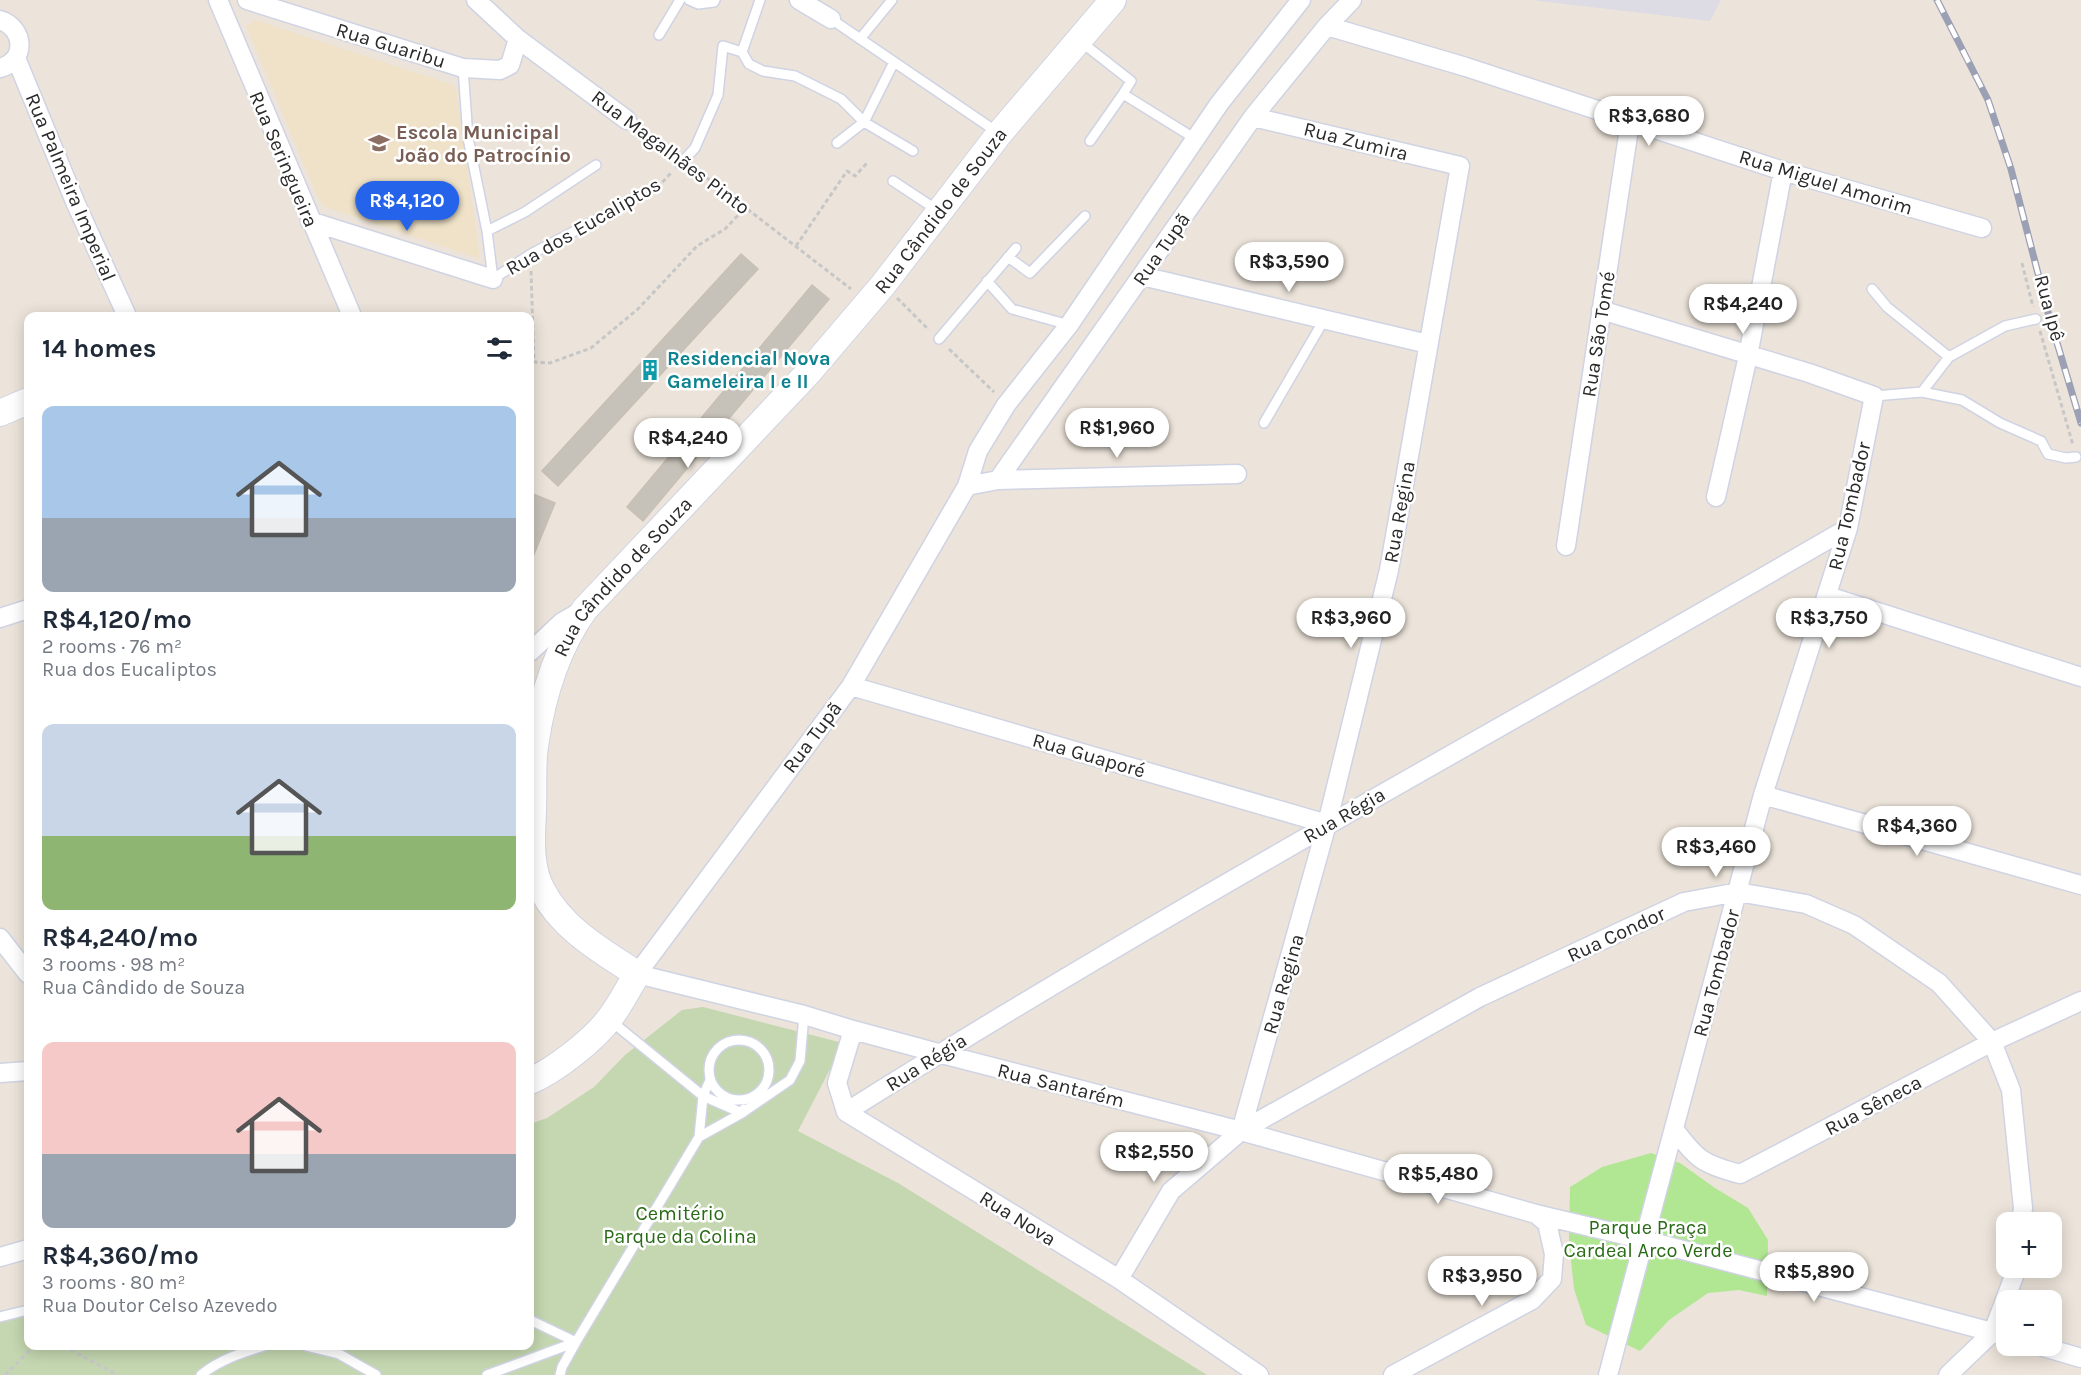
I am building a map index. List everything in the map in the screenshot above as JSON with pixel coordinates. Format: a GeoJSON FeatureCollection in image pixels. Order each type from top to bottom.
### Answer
{"type":"FeatureCollection","features":[{"type":"Feature","properties":{"kind":"street","name":"Rua Seringueira"},"geometry":{"type":"LineString","coordinates":[[218,0],[350,312]]}},
{"type":"Feature","properties":{"kind":"street","name":"Rua Guaribu"},"geometry":{"type":"LineString","coordinates":[[247,0],[463,68],[500,70],[510,65],[518,39]]}},
{"type":"Feature","properties":{"kind":"street","name":"Rua Magalhães Pinto"},"geometry":{"type":"LineString","coordinates":[[476,0],[518,39],[627,120]]}},
{"type":"Feature","properties":{"kind":"street"},"geometry":{"type":"LineString","coordinates":[[799,0],[831,19]]}},
{"type":"Feature","properties":{"kind":"street","name":"Rua Cândido de Souza"},"geometry":{"type":"LineString","coordinates":[[534,778],[535,748],[543,707],[557,658],[585,609],[808,373],[868,302],[999,134],[1113,0]]}},
{"type":"Feature","properties":{"kind":"street","name":"Rua Tupã"},"geometry":{"type":"LineString","coordinates":[[637,974],[850,686],[967,486],[978,451],[1006,405],[1069,325],[1194,138],[1301,0]]}},
{"type":"Feature","properties":{"kind":"street","name":"Rua Tupã"},"geometry":{"type":"LineString","coordinates":[[998,480],[1253,117],[1327,26],[1352,0]]}},
{"type":"Feature","properties":{"kind":"street","name":"Rua Palmeira Imperial"},"geometry":{"type":"LineString","coordinates":[[0,20],[7,22],[18,34],[20,50],[16,58],[76,204],[125,312]]}},
{"type":"Feature","properties":{"kind":"street","name":"Rua Miguel Amorim"},"geometry":{"type":"LineString","coordinates":[[1327,26],[1466,67],[1784,171],[1982,228]]}},
{"type":"Feature","properties":{"kind":"street"},"geometry":{"type":"LineString","coordinates":[[0,68],[16,58]]}},
{"type":"Feature","properties":{"kind":"street","name":"Rua Zumira"},"geometry":{"type":"LineString","coordinates":[[1253,117],[1460,166]]}},
{"type":"Feature","properties":{"kind":"street","name":"Rua São Tomé"},"geometry":{"type":"LineString","coordinates":[[1566,546],[1630,122]]}},
{"type":"Feature","properties":{"kind":"street","name":"Rua Regina"},"geometry":{"type":"LineString","coordinates":[[1241,1131],[1327,824],[1389,570],[1460,166]]}},
{"type":"Feature","properties":{"kind":"street"},"geometry":{"type":"LineString","coordinates":[[1716,497],[1748,356],[1784,171]]}},
{"type":"Feature","properties":{"kind":"street","name":"Rua dos Eucaliptos"},"geometry":{"type":"LineString","coordinates":[[310,221],[493,279]]}},
{"type":"Feature","properties":{"kind":"street"},"geometry":{"type":"LineString","coordinates":[[1142,276],[1428,344]]}},
{"type":"Feature","properties":{"kind":"street"},"geometry":{"type":"LineString","coordinates":[[1601,310],[1809,373],[1874,396]]}},
{"type":"Feature","properties":{"kind":"street","name":"Rua Tombador"},"geometry":{"type":"LineString","coordinates":[[1608,1375],[1764,795],[1848,528],[1874,396]]}},
{"type":"Feature","properties":{"kind":"street"},"geometry":{"type":"LineString","coordinates":[[0,413],[24,403]]}},
{"type":"Feature","properties":{"kind":"street"},"geometry":{"type":"LineString","coordinates":[[967,486],[998,480],[1237,474]]}},
{"type":"Feature","properties":{"kind":"street","name":"Rua Régia"},"geometry":{"type":"LineString","coordinates":[[846,1112],[938,1053],[1327,824],[1848,528]]}},
{"type":"Feature","properties":{"kind":"street"},"geometry":{"type":"LineString","coordinates":[[1828,596],[2081,677]]}},
{"type":"Feature","properties":{"kind":"street"},"geometry":{"type":"LineString","coordinates":[[534,648],[572,614],[585,609]]}},
{"type":"Feature","properties":{"kind":"street"},"geometry":{"type":"LineString","coordinates":[[0,618],[24,610]]}},
{"type":"Feature","properties":{"kind":"street","name":"Rua Guaporé"},"geometry":{"type":"LineString","coordinates":[[850,686],[1327,824]]}},
{"type":"Feature","properties":{"kind":"street"},"geometry":{"type":"LineString","coordinates":[[1764,795],[2081,885]]}},
{"type":"Feature","properties":{"kind":"street","name":"Rua Cândido de Souza"},"geometry":{"type":"LineString","coordinates":[[534,873],[554,910],[579,935],[637,974]]}},
{"type":"Feature","properties":{"kind":"street","name":"Rua Condor"},"geometry":{"type":"LineString","coordinates":[[1119,1279],[1171,1191],[1241,1131],[1480,997],[1684,902],[1738,892],[1806,904],[1854,925],[1939,983],[1992,1042],[2011,1090],[2022,1212]]}},
{"type":"Feature","properties":{"kind":"street"},"geometry":{"type":"LineString","coordinates":[[0,938],[24,969]]}},
{"type":"Feature","properties":{"kind":"street"},"geometry":{"type":"LineString","coordinates":[[534,1079],[578,1049],[609,1019],[637,974]]}},
{"type":"Feature","properties":{"kind":"street","name":"Rua Santarém"},"geometry":{"type":"LineString","coordinates":[[637,974],[804,1015],[938,1053],[1241,1131],[1536,1214],[1645,1240],[1996,1333]]}},
{"type":"Feature","properties":{"kind":"street","name":"Rua Sêneca"},"geometry":{"type":"LineString","coordinates":[[1674,1129],[1691,1152],[1711,1166],[1740,1174],[1992,1042],[2081,1001]]}},
{"type":"Feature","properties":{"kind":"street"},"geometry":{"type":"LineString","coordinates":[[846,1112],[837,1083],[853,1030]]}},
{"type":"Feature","properties":{"kind":"street"},"geometry":{"type":"LineString","coordinates":[[0,1073],[24,1071]]}},
{"type":"Feature","properties":{"kind":"street","name":"Rua Nova"},"geometry":{"type":"LineString","coordinates":[[846,1112],[1119,1279],[1259,1375]]}},
{"type":"Feature","properties":{"kind":"street"},"geometry":{"type":"LineString","coordinates":[[1393,1375],[1532,1300],[1552,1279],[1554,1254],[1547,1223],[1536,1214]]}},
{"type":"Feature","properties":{"kind":"street"},"geometry":{"type":"LineString","coordinates":[[0,1257],[24,1250]]}},
{"type":"Feature","properties":{"kind":"street"},"geometry":{"type":"LineString","coordinates":[[1948,1375],[1996,1337]]}},
{"type":"Feature","properties":{"kind":"street"},"geometry":{"type":"LineString","coordinates":[[2062,1352],[2081,1358]]}},
{"type":"Feature","properties":{"kind":"lane"},"geometry":{"type":"LineString","coordinates":[[659,34],[680,0]]}},
{"type":"Feature","properties":{"kind":"lane"},"geometry":{"type":"LineString","coordinates":[[689,0],[698,4],[715,0]]}},
{"type":"Feature","properties":{"kind":"lane"},"geometry":{"type":"LineString","coordinates":[[742,51],[760,0]]}},
{"type":"Feature","properties":{"kind":"lane"},"geometry":{"type":"LineString","coordinates":[[860,39],[892,0]]}},
{"type":"Feature","properties":{"kind":"lane"},"geometry":{"type":"LineString","coordinates":[[831,19],[999,134]]}},
{"type":"Feature","properties":{"kind":"lane"},"geometry":{"type":"LineString","coordinates":[[1080,40],[1131,81],[1090,141]]}},
{"type":"Feature","properties":{"kind":"lane"},"geometry":{"type":"LineString","coordinates":[[682,162],[695,148],[718,95],[723,46],[742,51],[749,64],[763,71],[795,76],[841,99],[864,122],[913,152]]}},
{"type":"Feature","properties":{"kind":"lane"},"geometry":{"type":"LineString","coordinates":[[837,143],[864,122],[894,62]]}},
{"type":"Feature","properties":{"kind":"lane"},"geometry":{"type":"LineString","coordinates":[[463,68],[468,138],[487,231],[493,279]]}},
{"type":"Feature","properties":{"kind":"lane"},"geometry":{"type":"LineString","coordinates":[[1123,94],[1194,138]]}},
{"type":"Feature","properties":{"kind":"lane"},"geometry":{"type":"LineString","coordinates":[[487,231],[525,212],[596,165]]}},
{"type":"Feature","properties":{"kind":"lane"},"geometry":{"type":"LineString","coordinates":[[893,181],[939,212]]}},
{"type":"Feature","properties":{"kind":"lane","name":"Rua dos Eucaliptos"},"geometry":{"type":"LineString","coordinates":[[493,279],[531,254],[613,211]]}},
{"type":"Feature","properties":{"kind":"lane"},"geometry":{"type":"LineString","coordinates":[[1008,257],[1030,273],[1085,216]]}},
{"type":"Feature","properties":{"kind":"lane"},"geometry":{"type":"LineString","coordinates":[[939,339],[1016,248]]}},
{"type":"Feature","properties":{"kind":"lane"},"geometry":{"type":"LineString","coordinates":[[987,281],[1012,309],[1069,325]]}},
{"type":"Feature","properties":{"kind":"lane"},"geometry":{"type":"LineString","coordinates":[[1872,289],[1887,307],[1949,357]]}},
{"type":"Feature","properties":{"kind":"lane"},"geometry":{"type":"LineString","coordinates":[[1922,392],[1949,357],[2005,326],[2036,319]]}},
{"type":"Feature","properties":{"kind":"lane"},"geometry":{"type":"LineString","coordinates":[[1264,423],[1324,320]]}},
{"type":"Feature","properties":{"kind":"lane"},"geometry":{"type":"LineString","coordinates":[[1874,396],[1922,392],[1962,400],[2000,423],[2041,441],[2048,454],[2066,458],[2076,457]]}},
{"type":"Feature","properties":{"kind":"lane"},"geometry":{"type":"LineString","coordinates":[[699,1137],[742,1113],[790,1080],[800,1061],[804,1015]]}},
{"type":"Feature","properties":{"kind":"lane"},"geometry":{"type":"LineString","coordinates":[[609,1019],[703,1096],[742,1113]]}},
{"type":"Feature","properties":{"kind":"lane"},"geometry":{"type":"LineString","coordinates":[[731,1040],[752,1042],[766,1056],[769,1076],[759,1093],[750,1098],[740,1100],[722,1095],[710,1080],[708,1070],[714,1052],[722,1044],[731,1040]]}},
{"type":"Feature","properties":{"kind":"lane"},"geometry":{"type":"LineString","coordinates":[[560,1375],[576,1342],[699,1137],[703,1096],[710,1080]]}},
{"type":"Feature","properties":{"kind":"lane"},"geometry":{"type":"LineString","coordinates":[[742,1113],[750,1098]]}},
{"type":"Feature","properties":{"kind":"lane"},"geometry":{"type":"LineString","coordinates":[[0,1317],[24,1311]]}},
{"type":"Feature","properties":{"kind":"lane"},"geometry":{"type":"LineString","coordinates":[[534,1322],[576,1342]]}},
{"type":"Feature","properties":{"kind":"lane"},"geometry":{"type":"LineString","coordinates":[[487,1375],[576,1342]]}},
{"type":"Feature","properties":{"kind":"lane"},"geometry":{"type":"LineString","coordinates":[[201,1375],[209,1368],[234,1355],[251,1350]]}},
{"type":"Feature","properties":{"kind":"lane"},"geometry":{"type":"LineString","coordinates":[[322,1350],[339,1354],[376,1375]]}},
{"type":"Feature","properties":{"kind":"path","name":"Rua Magalhães Pinto"},"geometry":{"type":"LineString","coordinates":[[627,120],[746,207],[868,302]]}},
{"type":"Feature","properties":{"kind":"path","name":"Rua dos Eucaliptos"},"geometry":{"type":"LineString","coordinates":[[613,211],[656,189],[682,162]]}},
{"type":"Feature","properties":{"kind":"path"},"geometry":{"type":"LineString","coordinates":[[796,246],[847,171],[855,176],[867,163]]}},
{"type":"Feature","properties":{"kind":"path"},"geometry":{"type":"LineString","coordinates":[[534,363],[550,363],[591,348],[638,309],[697,246],[725,229],[746,207]]}},
{"type":"Feature","properties":{"kind":"path"},"geometry":{"type":"LineString","coordinates":[[531,254],[533,312]]}},
{"type":"Feature","properties":{"kind":"path","name":"Rua Ipê"},"geometry":{"type":"LineString","coordinates":[[2022,263],[2076,457]]}},
{"type":"Feature","properties":{"kind":"path"},"geometry":{"type":"LineString","coordinates":[[5,1375],[30,1350]]}},
{"type":"Feature","properties":{"kind":"path"},"geometry":{"type":"LineString","coordinates":[[71,1350],[117,1375]]}},
{"type":"Feature","properties":{"kind":"shaded area"},"geometry":{"type":"Polygon","coordinates":[[[1531,0],[1721,0],[1710,21],[1531,0]]]}},
{"type":"Feature","properties":{"kind":"shaded area","name":"Escola Municipal João do Patrocínio"},"geometry":{"type":"Polygon","coordinates":[[[255,20],[451,84],[456,88],[480,259],[325,207],[318,198],[246,26],[255,20]]]}},
{"type":"Feature","properties":{"kind":"green space","name":"Cemitério Parque da Colina"},"geometry":{"type":"Polygon","coordinates":[[[703,1007],[839,1042],[840,1050],[798,1131],[898,1183],[1207,1375],[0,1375],[0,1311],[24,1308],[24,1350],[534,1350],[534,1123],[547,1118],[594,1087],[625,1055],[682,1010],[703,1007]]]}},
{"type":"Feature","properties":{"kind":"green space","name":"Parque Praça Cardeal Arco Verde"},"geometry":{"type":"Polygon","coordinates":[[[1651,1153],[1680,1163],[1748,1208],[1768,1240],[1767,1296],[1739,1290],[1708,1293],[1669,1320],[1640,1351],[1586,1325],[1574,1289],[1569,1242],[1570,1187],[1602,1167],[1651,1153]]]}},
{"type":"Feature","properties":{"kind":"building","name":"Residencial Nova Gameleira I e II"},"geometry":{"type":"Polygon","coordinates":[[[741,254],[758,269],[558,486],[542,471],[741,254]]]}},
{"type":"Feature","properties":{"kind":"building","name":"Residencial Nova Gameleira I e II"},"geometry":{"type":"Polygon","coordinates":[[[812,285],[829,299],[643,521],[627,507],[812,285]]]}},
{"type":"Feature","properties":{"kind":"building"},"geometry":{"type":"Polygon","coordinates":[[[534,494],[555,503],[534,554],[534,494]]]}},
{"type":"Feature","properties":{"kind":"railway"},"geometry":{"type":"LineString","coordinates":[[1937,0],[1988,100],[2011,169],[2049,316],[2081,423]]}},
{"type":"Feature","properties":{"kind":"place","name":"Escola Municipal João do Patrocínio"},"geometry":{"type":"Point","coordinates":[379,143]}},
{"type":"Feature","properties":{"kind":"place","name":"Residencial Nova Gameleira I e II"},"geometry":{"type":"Point","coordinates":[650,370]}}]}
